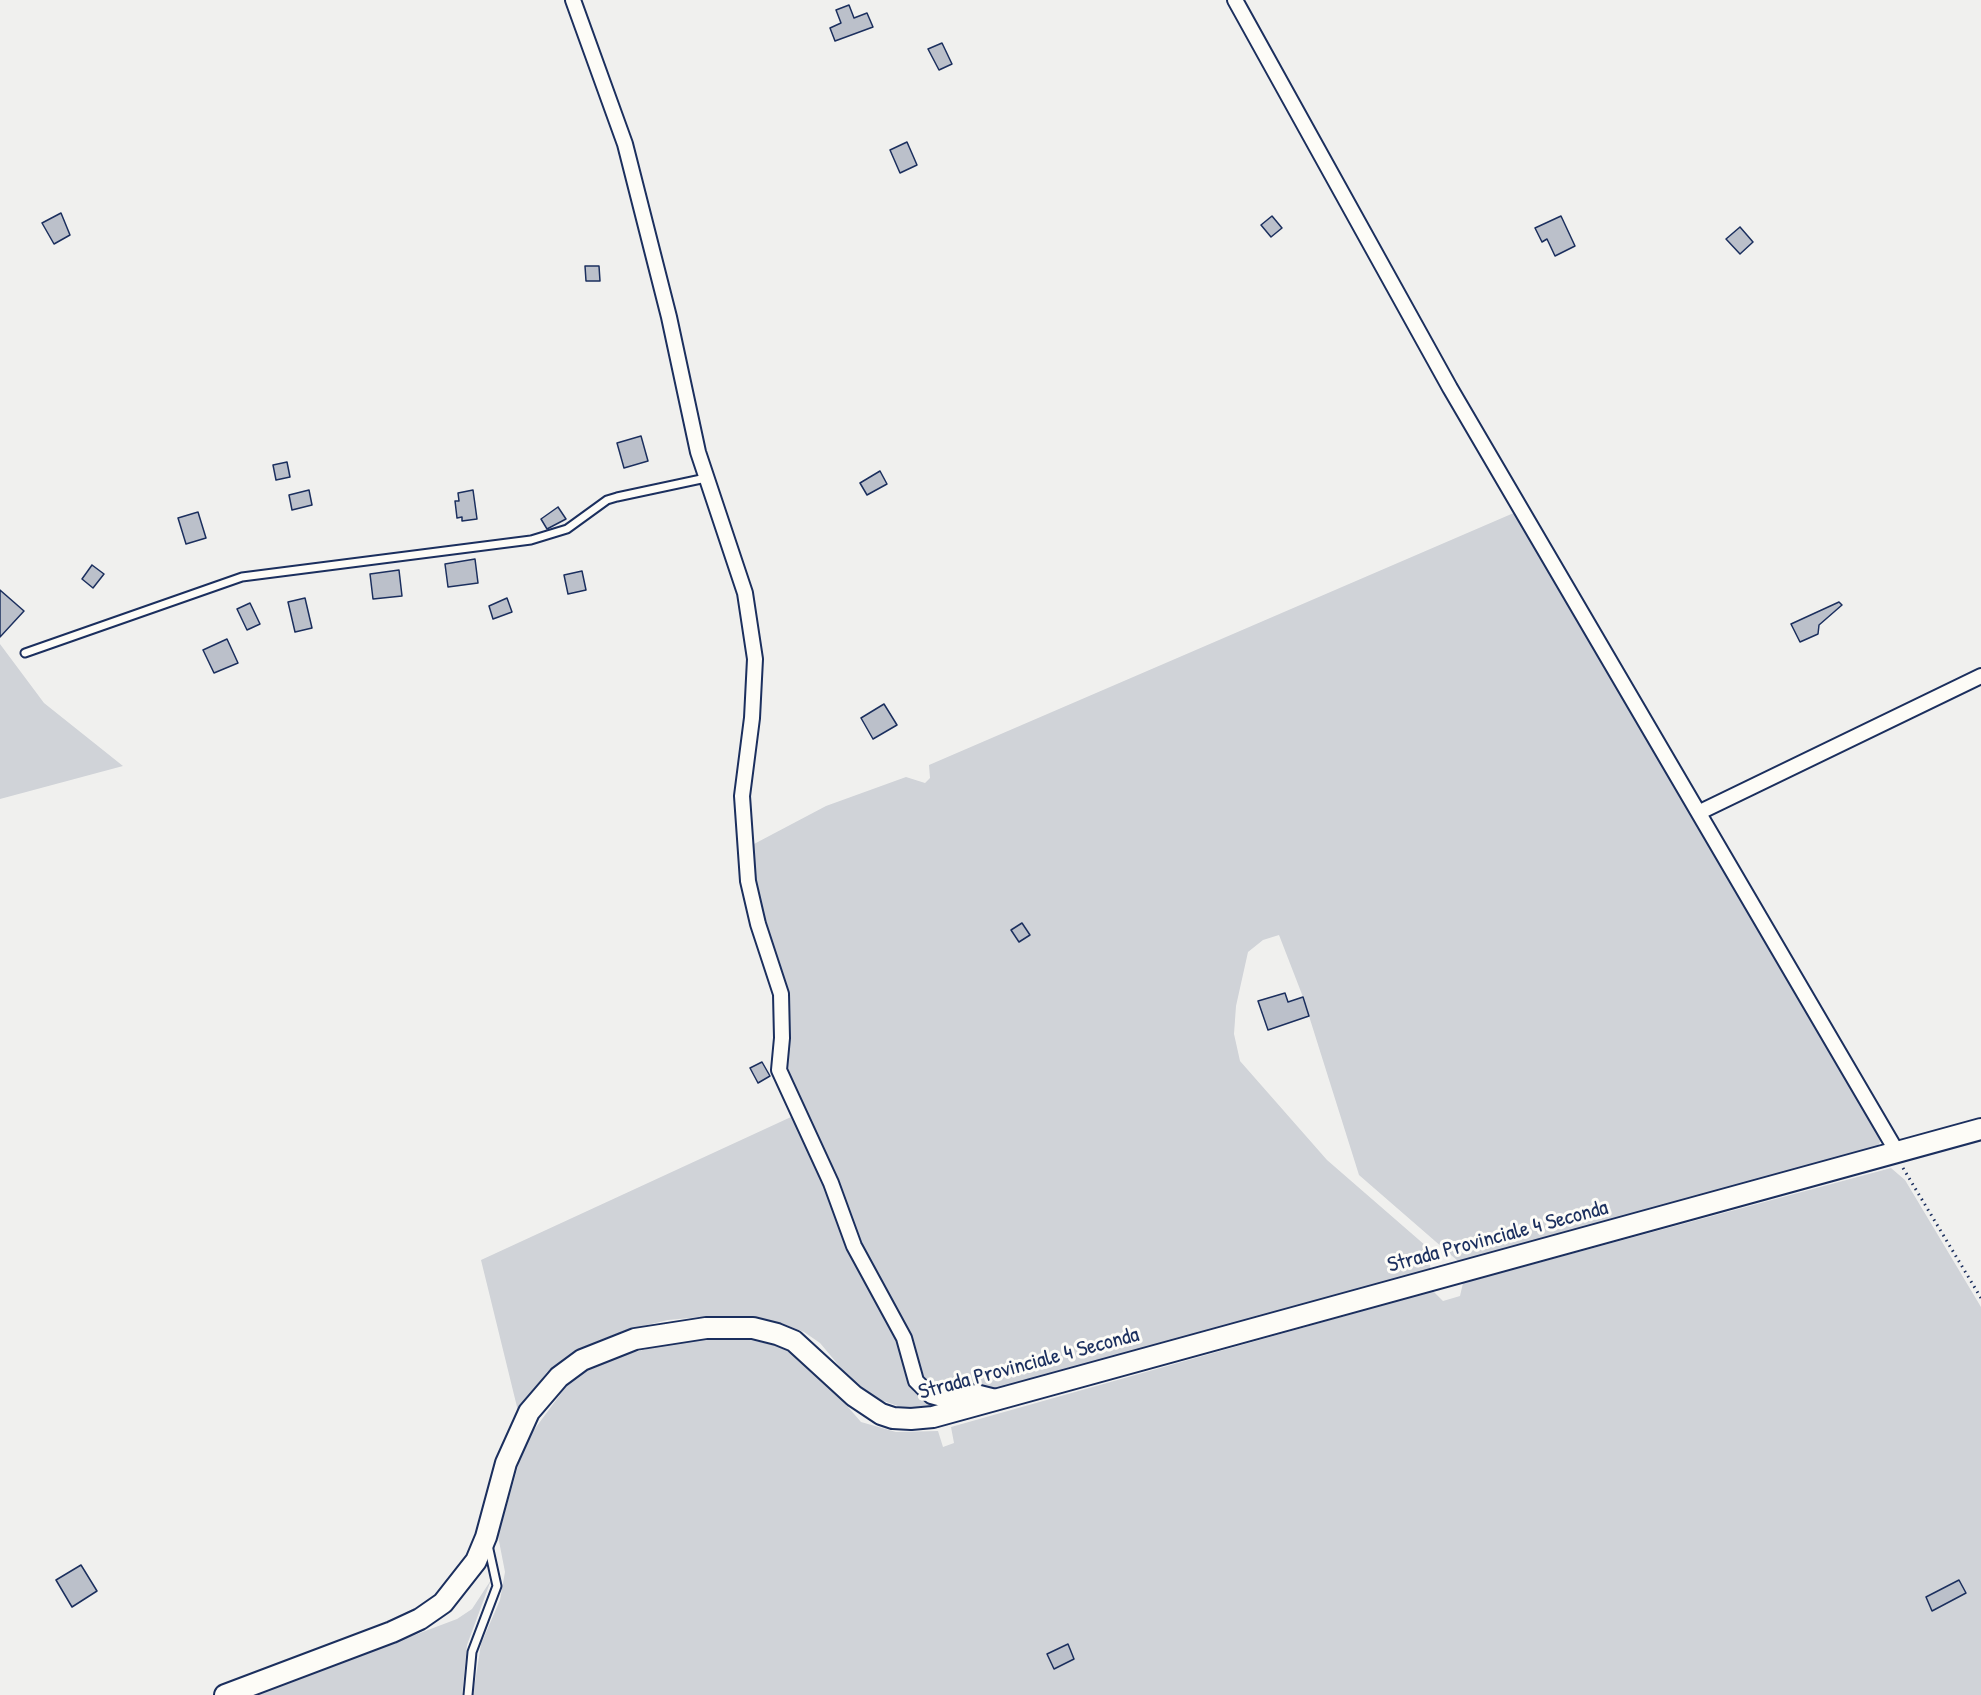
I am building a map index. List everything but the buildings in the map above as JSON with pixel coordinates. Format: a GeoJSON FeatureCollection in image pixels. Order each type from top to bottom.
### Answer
{"type":"FeatureCollection","features":[{"type":"Feature","properties":{"kind":"street"},"geometry":{"type":"LineString","coordinates":[[573,0],[625,144],[655,255],[706,477],[745,593],[755,659],[752,718],[742,796],[748,881],[758,924],[781,994],[782,1038],[779,1070],[831,1183],[854,1246],[904,1338],[916,1382],[931,1396],[942,1399],[976,1392],[1002,1398]]}},
{"type":"Feature","properties":{"kind":"street"},"geometry":{"type":"LineString","coordinates":[[1235,0],[1450,388],[1897,1152]]}},
{"type":"Feature","properties":{"kind":"street"},"geometry":{"type":"LineString","coordinates":[[1700,812],[1981,676]]}},
{"type":"Feature","properties":{"kind":"street","name":"Strada Provinciale 4 Seconda"},"geometry":{"type":"LineString","coordinates":[[225,1695],[392,1632],[420,1618],[442,1602],[460,1584],[476,1561],[486,1537],[509,1454],[529,1412],[545,1391],[582,1360],[635,1339],[706,1328],[753,1328],[777,1334],[794,1341],[866,1405],[893,1418],[933,1417],[1981,1129]]}},
{"type":"Feature","properties":{"kind":"lane"},"geometry":{"type":"LineString","coordinates":[[25,653],[242,578],[531,540],[567,529],[608,500],[706,477]]}},
{"type":"Feature","properties":{"kind":"lane"},"geometry":{"type":"LineString","coordinates":[[468,1695],[476,1636],[497,1586],[486,1537]]}},
{"type":"Feature","properties":{"kind":"path"},"geometry":{"type":"LineString","coordinates":[[1897,1152],[1906,1173],[1981,1298]]}},
{"type":"Feature","properties":{"kind":"shaded area"},"geometry":{"type":"Polygon","coordinates":[[[1516,512],[1881,1140],[1878,1146],[1458,1261],[1359,1175],[1303,997],[1279,935],[1263,940],[1248,952],[1236,1006],[1234,1034],[1240,1061],[1327,1160],[1426,1246],[1431,1270],[999,1389],[974,1386],[942,1393],[934,1390],[927,1384],[908,1334],[877,1278],[835,1180],[792,1090],[787,1070],[786,992],[756,892],[754,844],[826,806],[906,777],[925,783],[930,778],[929,765],[1516,512]]]}},
{"type":"Feature","properties":{"kind":"shaded area"},"geometry":{"type":"Polygon","coordinates":[[[0,644],[44,703],[123,766],[0,799],[0,644]]]}},
{"type":"Feature","properties":{"kind":"shaded area"},"geometry":{"type":"Polygon","coordinates":[[[791,1117],[826,1185],[867,1286],[899,1344],[908,1381],[914,1392],[939,1406],[903,1408],[870,1396],[857,1387],[820,1343],[804,1332],[781,1323],[728,1317],[700,1317],[668,1320],[626,1330],[595,1342],[547,1372],[518,1411],[481,1260],[791,1117]]]}},
{"type":"Feature","properties":{"kind":"shaded area"},"geometry":{"type":"Polygon","coordinates":[[[1891,1168],[1905,1180],[1981,1307],[1981,1695],[473,1695],[481,1644],[500,1600],[505,1572],[498,1536],[525,1442],[568,1384],[586,1370],[612,1358],[670,1343],[734,1337],[775,1345],[789,1352],[822,1377],[861,1422],[896,1432],[938,1431],[943,1447],[954,1443],[951,1427],[1433,1291],[1443,1301],[1460,1296],[1463,1283],[1891,1168]]]}},
{"type":"Feature","properties":{"kind":"shaded area"},"geometry":{"type":"Polygon","coordinates":[[[491,1580],[467,1645],[462,1695],[256,1695],[457,1619],[472,1609],[491,1580]]]}}]}
